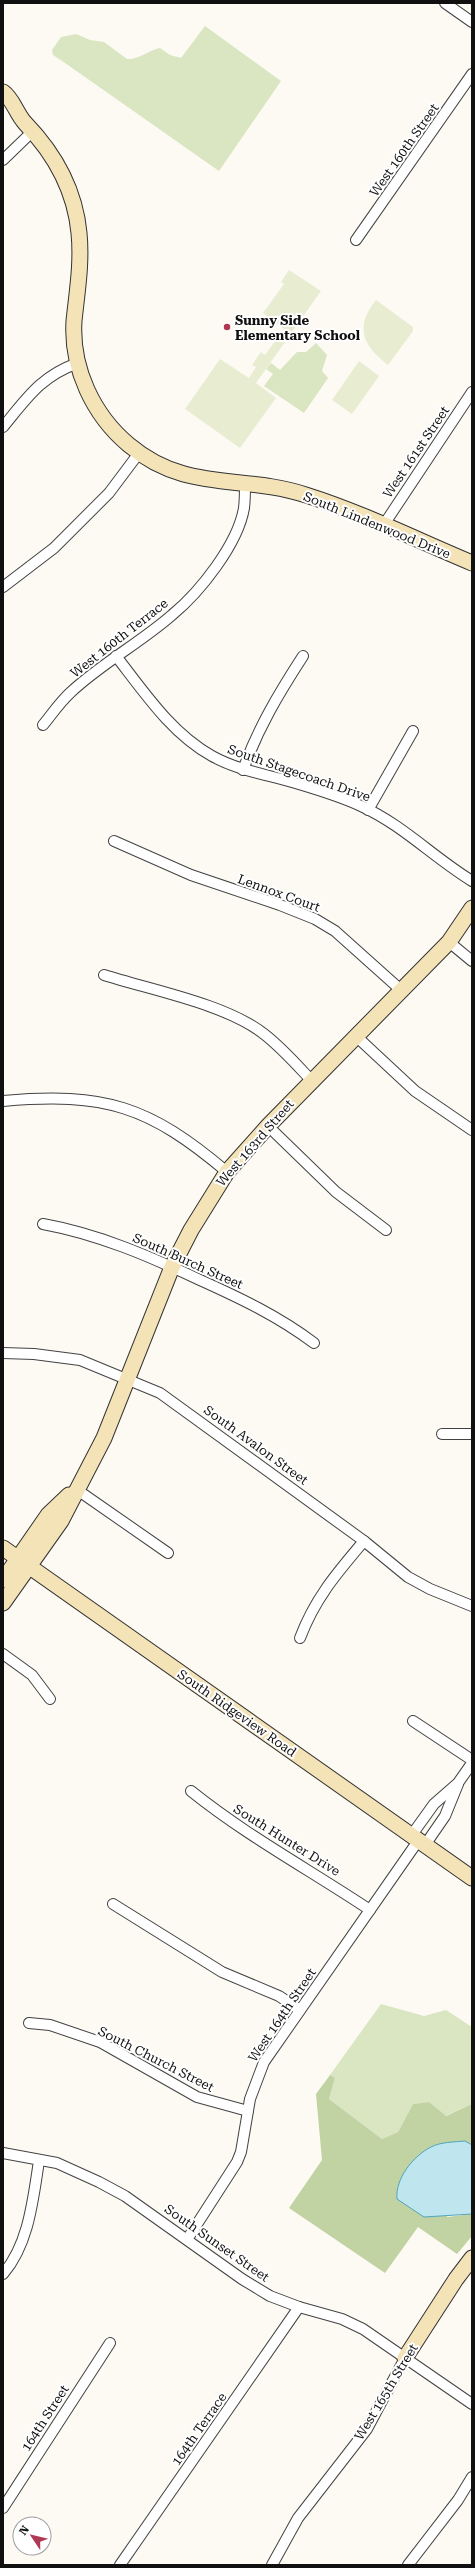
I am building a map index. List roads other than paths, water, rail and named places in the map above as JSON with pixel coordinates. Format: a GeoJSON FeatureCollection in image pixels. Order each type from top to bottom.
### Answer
{"type":"FeatureCollection","features":[{"type":"Feature","properties":{"kind":"street"},"geometry":{"type":"LineString","coordinates":[[445,3],[472,22]]}},
{"type":"Feature","properties":{"kind":"street","name":"West 160th Street"},"geometry":{"type":"LineString","coordinates":[[356,240],[472,74]]}},
{"type":"Feature","properties":{"kind":"street","name":"South Lindenwood Drive"},"geometry":{"type":"LineString","coordinates":[[3,92],[8,96],[17,114],[48,148],[67,183],[77,217],[80,256],[74,339],[78,363],[89,394],[104,419],[123,440],[156,465],[183,475],[245,484],[272,486],[305,494],[472,564]]}},
{"type":"Feature","properties":{"kind":"street","name":"South Lindenwood Drive"},"geometry":{"type":"LineString","coordinates":[[3,109],[17,114]]}},
{"type":"Feature","properties":{"kind":"street"},"geometry":{"type":"LineString","coordinates":[[3,160],[33,131]]}},
{"type":"Feature","properties":{"kind":"street"},"geometry":{"type":"LineString","coordinates":[[3,427],[38,384],[50,375],[78,363]]}},
{"type":"Feature","properties":{"kind":"street","name":"West 161st Street"},"geometry":{"type":"LineString","coordinates":[[383,526],[472,392]]}},
{"type":"Feature","properties":{"kind":"street"},"geometry":{"type":"LineString","coordinates":[[3,587],[59,542],[109,492],[139,452]]}},
{"type":"Feature","properties":{"kind":"street","name":"West 160th Terrace"},"geometry":{"type":"LineString","coordinates":[[43,725],[69,693],[172,615],[221,558],[235,534],[244,509],[245,484]]}},
{"type":"Feature","properties":{"kind":"street","name":"South Stagecoach Drive"},"geometry":{"type":"LineString","coordinates":[[116,656],[159,711],[185,737],[212,756],[243,770],[298,784],[368,810],[400,827],[472,881]]}},
{"type":"Feature","properties":{"kind":"street"},"geometry":{"type":"LineString","coordinates":[[243,770],[252,744],[274,702],[303,656]]}},
{"type":"Feature","properties":{"kind":"street"},"geometry":{"type":"LineString","coordinates":[[368,810],[413,731]]}},
{"type":"Feature","properties":{"kind":"street","name":"Lennox Court"},"geometry":{"type":"LineString","coordinates":[[114,841],[191,875],[285,906],[315,919],[335,931],[402,991]]}},
{"type":"Feature","properties":{"kind":"street","name":"West 163rd Street"},"geometry":{"type":"LineString","coordinates":[[3,1580],[23,1563],[61,1521],[76,1489],[104,1438],[172,1267],[191,1230],[227,1172],[312,1080],[357,1037],[449,942],[472,908]]}},
{"type":"Feature","properties":{"kind":"street"},"geometry":{"type":"LineString","coordinates":[[449,942],[472,961]]}},
{"type":"Feature","properties":{"kind":"street"},"geometry":{"type":"LineString","coordinates":[[104,975],[191,1001],[249,1024],[279,1047],[312,1080]]}},
{"type":"Feature","properties":{"kind":"street"},"geometry":{"type":"LineString","coordinates":[[357,1037],[415,1091],[472,1130]]}},
{"type":"Feature","properties":{"kind":"street"},"geometry":{"type":"LineString","coordinates":[[3,1101],[61,1097],[98,1101],[141,1113],[182,1136],[227,1172]]}},
{"type":"Feature","properties":{"kind":"street"},"geometry":{"type":"LineString","coordinates":[[268,1126],[336,1192],[386,1230]]}},
{"type":"Feature","properties":{"kind":"street","name":"South Burch Street"},"geometry":{"type":"LineString","coordinates":[[43,1224],[95,1236],[172,1267],[261,1308],[285,1322],[314,1343]]}},
{"type":"Feature","properties":{"kind":"street","name":"South Avalon Street"},"geometry":{"type":"LineString","coordinates":[[3,1353],[41,1354],[80,1360],[127,1378],[173,1401],[364,1541],[408,1577],[472,1606]]}},
{"type":"Feature","properties":{"kind":"street"},"geometry":{"type":"LineString","coordinates":[[442,1434],[472,1434]]}},
{"type":"Feature","properties":{"kind":"street"},"geometry":{"type":"LineString","coordinates":[[76,1489],[168,1553]]}},
{"type":"Feature","properties":{"kind":"street"},"geometry":{"type":"LineString","coordinates":[[300,1638],[310,1612],[320,1595],[364,1541]]}},
{"type":"Feature","properties":{"kind":"street","name":"South Ridgeview Road"},"geometry":{"type":"LineString","coordinates":[[3,1548],[472,1878]]}},
{"type":"Feature","properties":{"kind":"street","name":"West 163rd Street"},"geometry":{"type":"LineString","coordinates":[[3,1603],[23,1563]]}},
{"type":"Feature","properties":{"kind":"street"},"geometry":{"type":"LineString","coordinates":[[3,1654],[32,1675],[50,1699]]}},
{"type":"Feature","properties":{"kind":"street"},"geometry":{"type":"LineString","coordinates":[[413,1721],[472,1762]]}},
{"type":"Feature","properties":{"kind":"street","name":"West 164th Street"},"geometry":{"type":"LineString","coordinates":[[188,2238],[237,2162],[241,2152],[248,2111],[264,2062],[418,1840],[434,1804],[458,1782],[472,1762]]}},
{"type":"Feature","properties":{"kind":"street","name":"West 164th Street"},"geometry":{"type":"LineString","coordinates":[[418,1840],[445,1816],[458,1782]]}},
{"type":"Feature","properties":{"kind":"street","name":"South Hunter Drive"},"geometry":{"type":"LineString","coordinates":[[191,1792],[260,1841],[316,1874],[370,1910]]}},
{"type":"Feature","properties":{"kind":"street"},"geometry":{"type":"LineString","coordinates":[[113,1904],[222,1972],[274,1994],[300,2010]]}},
{"type":"Feature","properties":{"kind":"street","name":"South Church Street"},"geometry":{"type":"LineString","coordinates":[[29,2023],[50,2025],[100,2042],[197,2097],[248,2111]]}},
{"type":"Feature","properties":{"kind":"street","name":"South Sunset Street"},"geometry":{"type":"LineString","coordinates":[[3,2153],[57,2164],[99,2182],[125,2196],[188,2238],[242,2279],[270,2296],[299,2307],[342,2319],[363,2329],[472,2404]]}},
{"type":"Feature","properties":{"kind":"street"},"geometry":{"type":"LineString","coordinates":[[3,2274],[18,2252],[28,2222],[39,2161]]}},
{"type":"Feature","properties":{"kind":"street","name":"West 165th Street"},"geometry":{"type":"LineString","coordinates":[[272,2565],[298,2518],[367,2429],[405,2358],[456,2279],[472,2258]]}},
{"type":"Feature","properties":{"kind":"street","name":"164th Terrace"},"geometry":{"type":"LineString","coordinates":[[120,2565],[299,2307]]}},
{"type":"Feature","properties":{"kind":"street","name":"164th Street"},"geometry":{"type":"LineString","coordinates":[[3,2508],[110,2344]]}},
{"type":"Feature","properties":{"kind":"street"},"geometry":{"type":"LineString","coordinates":[[408,2565],[458,2500],[472,2477]]}},
{"type":"Feature","properties":{"kind":"water"},"geometry":{"type":"Polygon","coordinates":[[[465,2141],[472,2145],[472,2214],[424,2217],[397,2199],[397,2191],[402,2176],[406,2169],[418,2156],[435,2145],[448,2142],[465,2141]]]}},
{"type":"Feature","properties":{"kind":"place","name":"Sunny Side Elementary School"},"geometry":{"type":"Point","coordinates":[227,327]}}]}
